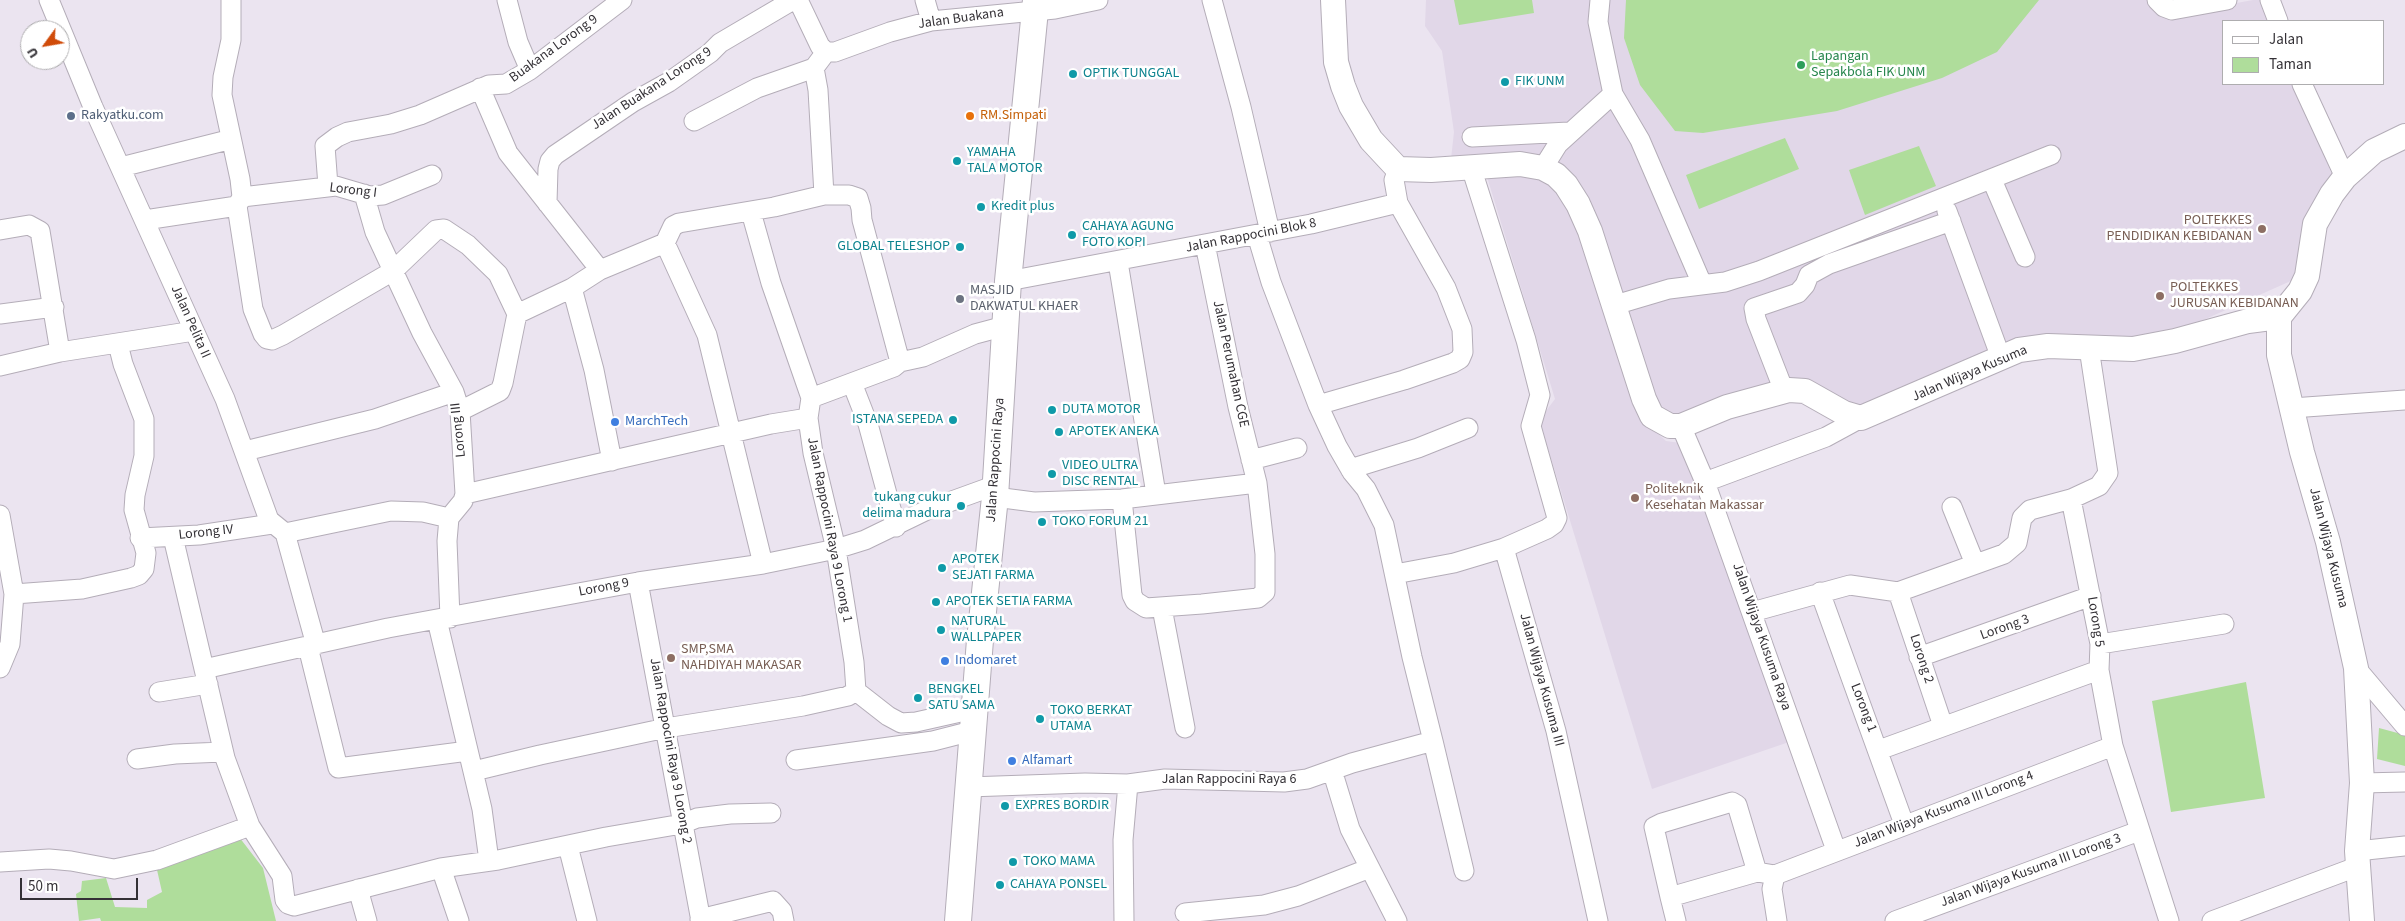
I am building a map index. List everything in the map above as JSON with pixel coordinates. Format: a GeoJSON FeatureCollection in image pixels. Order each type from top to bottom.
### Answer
{"type":"FeatureCollection","features":[{"type":"Feature","properties":{"kind":"main road","name":"Jalan Rappocini Raya"},"geometry":{"type":"LineString","coordinates":[[958,921],[973,720],[995,491],[1008,281],[1036,6]]}},
{"type":"Feature","properties":{"kind":"street","name":"Jalan Pelita II"},"geometry":{"type":"LineString","coordinates":[[49,0],[76,68],[225,399],[264,509],[279,529],[312,646],[338,768],[468,751]]}},
{"type":"Feature","properties":{"kind":"street"},"geometry":{"type":"LineString","coordinates":[[231,0],[231,40],[222,88],[253,309],[263,334],[267,339],[272,340],[393,271],[436,230],[444,229],[468,245],[498,274],[517,314],[500,391],[460,411]]}},
{"type":"Feature","properties":{"kind":"street"},"geometry":{"type":"LineString","coordinates":[[507,0],[518,42],[530,70]]}},
{"type":"Feature","properties":{"kind":"street","name":"Buakana Lorong 9"},"geometry":{"type":"LineString","coordinates":[[328,186],[325,146],[337,137],[348,132],[391,124],[420,115],[480,88],[506,84],[530,70],[622,0]]}},
{"type":"Feature","properties":{"kind":"street","name":"Jalan Buakana Lorong 9"},"geometry":{"type":"LineString","coordinates":[[547,202],[548,169],[550,161],[555,155],[632,102],[669,82],[710,53],[720,43],[793,0]]}},
{"type":"Feature","properties":{"kind":"street"},"geometry":{"type":"LineString","coordinates":[[694,121],[757,88],[814,68],[826,52],[820,46],[798,0]]}},
{"type":"Feature","properties":{"kind":"street"},"geometry":{"type":"LineString","coordinates":[[925,0],[931,21]]}},
{"type":"Feature","properties":{"kind":"street","name":"Jalan Buakana"},"geometry":{"type":"LineString","coordinates":[[826,52],[835,52],[890,32],[931,21],[1036,6],[1098,0]]}},
{"type":"Feature","properties":{"kind":"street"},"geometry":{"type":"LineString","coordinates":[[1212,0],[1241,107],[1272,282],[1318,406],[1350,469],[1366,489],[1384,524],[1412,657],[1464,871]]}},
{"type":"Feature","properties":{"kind":"street"},"geometry":{"type":"LineString","coordinates":[[1333,0],[1336,62],[1343,86],[1351,106],[1372,140],[1398,169],[1414,170],[1520,164],[1543,168],[1556,175],[1566,185],[1578,204],[1590,231],[1615,305],[1633,369],[1652,416],[1670,426],[1682,426],[1727,407],[1784,391],[1805,391],[1844,413],[1861,418]]}},
{"type":"Feature","properties":{"kind":"street"},"geometry":{"type":"LineString","coordinates":[[1600,0],[1598,22],[1613,94],[1640,140],[1702,284]]}},
{"type":"Feature","properties":{"kind":"street"},"geometry":{"type":"LineString","coordinates":[[2157,0],[2164,7],[2172,10],[2227,0]]}},
{"type":"Feature","properties":{"kind":"street"},"geometry":{"type":"LineString","coordinates":[[2270,0],[2278,20]]}},
{"type":"Feature","properties":{"kind":"street"},"geometry":{"type":"LineString","coordinates":[[814,68],[818,90],[824,194]]}},
{"type":"Feature","properties":{"kind":"street"},"geometry":{"type":"LineString","coordinates":[[2302,85],[2345,177]]}},
{"type":"Feature","properties":{"kind":"street"},"geometry":{"type":"LineString","coordinates":[[480,88],[508,153],[600,270]]}},
{"type":"Feature","properties":{"kind":"street"},"geometry":{"type":"LineString","coordinates":[[1543,168],[1550,155],[1569,132],[1613,94]]}},
{"type":"Feature","properties":{"kind":"street"},"geometry":{"type":"LineString","coordinates":[[1472,137],[1569,132]]}},
{"type":"Feature","properties":{"kind":"street"},"geometry":{"type":"LineString","coordinates":[[2279,318],[2300,291],[2307,276],[2315,224],[2332,194],[2345,177],[2374,151],[2405,136]]}},
{"type":"Feature","properties":{"kind":"street"},"geometry":{"type":"LineString","coordinates":[[121,167],[224,141]]}},
{"type":"Feature","properties":{"kind":"street"},"geometry":{"type":"LineString","coordinates":[[1615,305],[1669,289],[1724,282],[1759,271],[2051,155]]}},
{"type":"Feature","properties":{"kind":"street"},"geometry":{"type":"LineString","coordinates":[[1395,574],[1454,562],[1504,548],[1547,529],[1554,524],[1557,518],[1531,426],[1540,395],[1526,340],[1471,167]]}},
{"type":"Feature","properties":{"kind":"street"},"geometry":{"type":"LineString","coordinates":[[1318,406],[1453,363],[1460,359],[1463,352],[1462,329],[1446,288],[1398,203],[1394,180],[1398,169]]}},
{"type":"Feature","properties":{"kind":"street","name":"Lorong I"},"geometry":{"type":"LineString","coordinates":[[145,220],[239,201],[328,186],[348,188],[364,194],[383,195],[432,175]]}},
{"type":"Feature","properties":{"kind":"street"},"geometry":{"type":"LineString","coordinates":[[1992,180],[2025,257]]}},
{"type":"Feature","properties":{"kind":"street"},"geometry":{"type":"LineString","coordinates":[[364,194],[375,232],[454,392]]}},
{"type":"Feature","properties":{"kind":"street"},"geometry":{"type":"LineString","coordinates":[[517,314],[572,288],[600,270],[665,243],[672,226],[679,223],[751,212],[824,194],[849,195],[859,200],[900,362]]}},
{"type":"Feature","properties":{"kind":"street"},"geometry":{"type":"LineString","coordinates":[[1942,198],[2001,358]]}},
{"type":"Feature","properties":{"kind":"street","name":"Jalan Rappocini Blok 8"},"geometry":{"type":"LineString","coordinates":[[1008,281],[1264,234],[1398,203]]}},
{"type":"Feature","properties":{"kind":"street"},"geometry":{"type":"LineString","coordinates":[[751,212],[774,292],[811,398],[894,367],[900,362],[923,357],[975,334],[1005,326]]}},
{"type":"Feature","properties":{"kind":"street"},"geometry":{"type":"LineString","coordinates":[[1784,391],[1756,319],[1754,308],[1798,293],[1805,285],[1809,275],[1829,264],[1951,221]]}},
{"type":"Feature","properties":{"kind":"street"},"geometry":{"type":"LineString","coordinates":[[0,230],[29,225],[40,231],[60,352]]}},
{"type":"Feature","properties":{"kind":"street"},"geometry":{"type":"LineString","coordinates":[[665,243],[708,335],[763,564]]}},
{"type":"Feature","properties":{"kind":"street","name":"Jalan Perumahan CGE"},"geometry":{"type":"LineString","coordinates":[[1122,499],[1132,595],[1135,601],[1146,608],[1162,608],[1258,598],[1265,592],[1265,554],[1257,483],[1205,244]]}},
{"type":"Feature","properties":{"kind":"street"},"geometry":{"type":"LineString","coordinates":[[1118,262],[1156,494]]}},
{"type":"Feature","properties":{"kind":"street"},"geometry":{"type":"LineString","coordinates":[[572,288],[594,370],[612,461]]}},
{"type":"Feature","properties":{"kind":"street"},"geometry":{"type":"LineString","coordinates":[[0,314],[54,307]]}},
{"type":"Feature","properties":{"kind":"street","name":"Jalan Wijaya Kusuma"},"geometry":{"type":"LineString","coordinates":[[1861,418],[2001,358],[2032,347],[2126,349],[2157,345],[2248,320],[2279,318],[2279,354],[2328,542],[2356,668],[2362,783],[2358,858],[2362,921]]}},
{"type":"Feature","properties":{"kind":"street"},"geometry":{"type":"LineString","coordinates":[[0,366],[60,352],[194,331]]}},
{"type":"Feature","properties":{"kind":"street"},"geometry":{"type":"LineString","coordinates":[[14,594],[82,589],[139,575],[146,564],[146,553],[140,538],[134,510],[135,495],[144,456],[144,419],[123,364],[118,344]]}},
{"type":"Feature","properties":{"kind":"street"},"geometry":{"type":"LineString","coordinates":[[1752,612],[1850,585],[1898,592],[2004,554],[2017,543],[2022,518],[2030,510],[2071,499],[2099,486],[2108,472],[2089,348]]}},
{"type":"Feature","properties":{"kind":"street"},"geometry":{"type":"LineString","coordinates":[[852,383],[868,424],[896,527]]}},
{"type":"Feature","properties":{"kind":"street","name":"Lorong III"},"geometry":{"type":"LineString","coordinates":[[245,451],[375,419],[454,392],[460,411],[465,494]]}},
{"type":"Feature","properties":{"kind":"street","name":"Jalan Rappocini Raya 9 Lorong 1"},"geometry":{"type":"LineString","coordinates":[[811,398],[808,418],[813,453],[836,549],[854,662],[852,694]]}},
{"type":"Feature","properties":{"kind":"street"},"geometry":{"type":"LineString","coordinates":[[2292,408],[2405,400]]}},
{"type":"Feature","properties":{"kind":"street"},"geometry":{"type":"LineString","coordinates":[[489,861],[486,830],[468,751],[443,619],[449,518],[463,501],[465,494],[779,422],[808,418]]}},
{"type":"Feature","properties":{"kind":"street"},"geometry":{"type":"LineString","coordinates":[[1705,482],[1826,437],[1861,418]]}},
{"type":"Feature","properties":{"kind":"street","name":"Jalan Wijaya Kusuma Raya"},"geometry":{"type":"LineString","coordinates":[[1682,426],[1705,482],[1836,850]]}},
{"type":"Feature","properties":{"kind":"street"},"geometry":{"type":"LineString","coordinates":[[1350,469],[1418,448],[1468,428]]}},
{"type":"Feature","properties":{"kind":"street"},"geometry":{"type":"LineString","coordinates":[[1251,460],[1297,448]]}},
{"type":"Feature","properties":{"kind":"street"},"geometry":{"type":"LineString","coordinates":[[995,491],[1034,502],[1122,499],[1257,483]]}},
{"type":"Feature","properties":{"kind":"street","name":"Lorong 9"},"geometry":{"type":"LineString","coordinates":[[159,692],[312,646],[388,628],[638,582],[763,564],[836,549],[865,540],[896,527],[927,510],[995,491]]}},
{"type":"Feature","properties":{"kind":"street","name":"Lorong 5"},"geometry":{"type":"LineString","coordinates":[[2071,499],[2100,644],[2099,670],[2113,746],[2169,921]]}},
{"type":"Feature","properties":{"kind":"street"},"geometry":{"type":"LineString","coordinates":[[1952,507],[1975,564]]}},
{"type":"Feature","properties":{"kind":"street","name":"Lorong IV"},"geometry":{"type":"LineString","coordinates":[[140,538],[279,529],[391,511],[407,510],[449,518]]}},
{"type":"Feature","properties":{"kind":"street"},"geometry":{"type":"LineString","coordinates":[[0,515],[2,541],[14,594],[10,644],[0,668]]}},
{"type":"Feature","properties":{"kind":"street"},"geometry":{"type":"LineString","coordinates":[[173,537],[223,752],[250,826],[282,876],[285,900],[288,904],[294,906],[441,868],[489,861],[682,824],[697,818],[730,814],[771,813]]}},
{"type":"Feature","properties":{"kind":"street","name":"Jalan Wijaya Kusuma III"},"geometry":{"type":"LineString","coordinates":[[1504,548],[1556,731],[1598,921]]}},
{"type":"Feature","properties":{"kind":"street","name":"Jalan Rappocini Raya 9 Lorong 2"},"geometry":{"type":"LineString","coordinates":[[638,582],[700,920]]}},
{"type":"Feature","properties":{"kind":"street","name":"Lorong 1"},"geometry":{"type":"LineString","coordinates":[[1820,592],[1879,750],[1904,824]]}},
{"type":"Feature","properties":{"kind":"street","name":"Lorong 2"},"geometry":{"type":"LineString","coordinates":[[1898,592],[1943,726]]}},
{"type":"Feature","properties":{"kind":"street","name":"Lorong 3"},"geometry":{"type":"LineString","coordinates":[[1919,657],[2091,596]]}},
{"type":"Feature","properties":{"kind":"street"},"geometry":{"type":"LineString","coordinates":[[1162,608],[1186,728]]}},
{"type":"Feature","properties":{"kind":"street"},"geometry":{"type":"LineString","coordinates":[[2100,644],[2224,624]]}},
{"type":"Feature","properties":{"kind":"street"},"geometry":{"type":"LineString","coordinates":[[2356,668],[2405,726]]}},
{"type":"Feature","properties":{"kind":"street"},"geometry":{"type":"LineString","coordinates":[[1879,750],[2099,670]]}},
{"type":"Feature","properties":{"kind":"street"},"geometry":{"type":"LineString","coordinates":[[474,771],[540,754],[666,728],[803,706],[852,694],[901,723],[973,720]]}},
{"type":"Feature","properties":{"kind":"street"},"geometry":{"type":"LineString","coordinates":[[796,760],[934,741],[973,720]]}},
{"type":"Feature","properties":{"kind":"street","name":"Jalan Rappocini Raya 6"},"geometry":{"type":"LineString","coordinates":[[968,787],[1085,783],[1128,784],[1166,779],[1284,782],[1307,779],[1433,741]]}},
{"type":"Feature","properties":{"kind":"street","name":"Jalan Wijaya Kusuma III Lorong 4"},"geometry":{"type":"LineString","coordinates":[[1670,898],[1766,874],[1836,850],[2113,746]]}},
{"type":"Feature","properties":{"kind":"street"},"geometry":{"type":"LineString","coordinates":[[137,759],[176,754],[223,752]]}},
{"type":"Feature","properties":{"kind":"street"},"geometry":{"type":"LineString","coordinates":[[1332,770],[1350,829],[1397,921]]}},
{"type":"Feature","properties":{"kind":"street"},"geometry":{"type":"LineString","coordinates":[[2362,783],[2405,782]]}},
{"type":"Feature","properties":{"kind":"street"},"geometry":{"type":"LineString","coordinates":[[1124,921],[1124,840],[1128,784]]}},
{"type":"Feature","properties":{"kind":"street"},"geometry":{"type":"LineString","coordinates":[[1676,921],[1654,830],[1656,825],[1732,802],[1737,805],[1772,889],[1778,921]]}},
{"type":"Feature","properties":{"kind":"street"},"geometry":{"type":"LineString","coordinates":[[0,862],[49,859],[70,860],[114,869],[157,860],[250,826]]}},
{"type":"Feature","properties":{"kind":"street","name":"Jalan Wijaya Kusuma III Lorong 3"},"geometry":{"type":"LineString","coordinates":[[1895,921],[2139,831]]}},
{"type":"Feature","properties":{"kind":"street"},"geometry":{"type":"LineString","coordinates":[[568,846],[587,921]]}},
{"type":"Feature","properties":{"kind":"street"},"geometry":{"type":"LineString","coordinates":[[2212,921],[2358,858],[2405,846]]}},
{"type":"Feature","properties":{"kind":"street"},"geometry":{"type":"LineString","coordinates":[[441,868],[459,921]]}},
{"type":"Feature","properties":{"kind":"street"},"geometry":{"type":"LineString","coordinates":[[1185,913],[1264,905],[1298,896],[1370,868]]}},
{"type":"Feature","properties":{"kind":"street"},"geometry":{"type":"LineString","coordinates":[[358,889],[366,921]]}},
{"type":"Feature","properties":{"kind":"street"},"geometry":{"type":"LineString","coordinates":[[700,920],[773,901],[782,910],[784,921]]}},
{"type":"Feature","properties":{"kind":"shaded area"},"geometry":{"type":"Polygon","coordinates":[[[1426,0],[2154,0],[2169,10],[2161,17],[2253,0],[2264,0],[2273,20],[2222,20],[2222,85],[2297,85],[2333,178],[2302,276],[2201,321],[2137,345],[2061,345],[1861,418],[1804,388],[1663,421],[1564,178],[1451,159],[1454,132],[1442,51],[1425,26],[1426,0]]]}},
{"type":"Feature","properties":{"kind":"shaded area","name":"Politeknik Kesehatan Makassar"},"geometry":{"type":"Polygon","coordinates":[[[1532,171],[1561,185],[1650,426],[1666,441],[1688,444],[1789,742],[1652,789],[1546,442],[1540,419],[1555,399],[1487,177],[1532,171]]]}},
{"type":"Feature","properties":{"kind":"green space"},"geometry":{"type":"Polygon","coordinates":[[[1454,0],[1532,0],[1534,13],[1459,25],[1454,0]]]}},
{"type":"Feature","properties":{"kind":"green space","name":"Lapangan Sepakbola FIK UNM"},"geometry":{"type":"Polygon","coordinates":[[[1626,0],[2039,0],[1997,52],[1942,78],[1837,111],[1703,133],[1675,131],[1640,85],[1624,38],[1626,0]]]}},
{"type":"Feature","properties":{"kind":"green space"},"geometry":{"type":"Polygon","coordinates":[[[1785,138],[1799,169],[1699,209],[1686,175],[1785,138]]]}},
{"type":"Feature","properties":{"kind":"green space"},"geometry":{"type":"Polygon","coordinates":[[[1919,146],[1936,186],[1865,215],[1849,170],[1919,146]]]}},
{"type":"Feature","properties":{"kind":"green space"},"geometry":{"type":"Polygon","coordinates":[[[2246,682],[2265,798],[2171,812],[2152,701],[2246,682]]]}},
{"type":"Feature","properties":{"kind":"green space"},"geometry":{"type":"Polygon","coordinates":[[[2379,728],[2405,735],[2405,766],[2377,759],[2379,728]]]}},
{"type":"Feature","properties":{"kind":"green space"},"geometry":{"type":"Polygon","coordinates":[[[236,833],[263,868],[276,921],[101,921],[100,918],[79,921],[76,894],[81,891],[82,881],[106,878],[115,907],[147,908],[147,900],[162,892],[155,861],[236,833]]]}},
{"type":"Feature","properties":{"kind":"place","name":"Lapangan Sepakbola FIK UNM"},"geometry":{"type":"Point","coordinates":[1801,65]}},
{"type":"Feature","properties":{"kind":"place","name":"OPTIK TUNGGAL"},"geometry":{"type":"Point","coordinates":[1073,74]}},
{"type":"Feature","properties":{"kind":"place","name":"FIK UNM"},"geometry":{"type":"Point","coordinates":[1505,82]}},
{"type":"Feature","properties":{"kind":"place","name":"Rakyatku.com"},"geometry":{"type":"Point","coordinates":[71,116]}},
{"type":"Feature","properties":{"kind":"place","name":"RM.Simpati"},"geometry":{"type":"Point","coordinates":[970,116]}},
{"type":"Feature","properties":{"kind":"place","name":"YAMAHA TALA MOTOR"},"geometry":{"type":"Point","coordinates":[957,161]}},
{"type":"Feature","properties":{"kind":"place","name":"Kredit plus"},"geometry":{"type":"Point","coordinates":[981,207]}},
{"type":"Feature","properties":{"kind":"place","name":"POLTEKKES PENDIDIKAN KEBIDANAN"},"geometry":{"type":"Point","coordinates":[2262,229]}},
{"type":"Feature","properties":{"kind":"place","name":"CAHAYA AGUNG FOTO KOPI"},"geometry":{"type":"Point","coordinates":[1072,235]}},
{"type":"Feature","properties":{"kind":"place","name":"GLOBAL TELESHOP"},"geometry":{"type":"Point","coordinates":[960,247]}},
{"type":"Feature","properties":{"kind":"place","name":"POLTEKKES JURUSAN KEBIDANAN"},"geometry":{"type":"Point","coordinates":[2160,296]}},
{"type":"Feature","properties":{"kind":"place","name":"MASJID DAKWATUL KHAER"},"geometry":{"type":"Point","coordinates":[960,299]}},
{"type":"Feature","properties":{"kind":"place","name":"DUTA MOTOR"},"geometry":{"type":"Point","coordinates":[1052,410]}},
{"type":"Feature","properties":{"kind":"place","name":"ISTANA SEPEDA"},"geometry":{"type":"Point","coordinates":[953,420]}},
{"type":"Feature","properties":{"kind":"place","name":"MarchTech"},"geometry":{"type":"Point","coordinates":[615,422]}},
{"type":"Feature","properties":{"kind":"place","name":"APOTEK ANEKA"},"geometry":{"type":"Point","coordinates":[1059,432]}},
{"type":"Feature","properties":{"kind":"place","name":"VIDEO ULTRA DISC RENTAL"},"geometry":{"type":"Point","coordinates":[1052,474]}},
{"type":"Feature","properties":{"kind":"place","name":"Politeknik Kesehatan Makassar"},"geometry":{"type":"Point","coordinates":[1635,498]}},
{"type":"Feature","properties":{"kind":"place","name":"tukang cukur delima madura"},"geometry":{"type":"Point","coordinates":[961,506]}},
{"type":"Feature","properties":{"kind":"place","name":"TOKO FORUM 21"},"geometry":{"type":"Point","coordinates":[1042,522]}},
{"type":"Feature","properties":{"kind":"place","name":"APOTEK SEJATI FARMA"},"geometry":{"type":"Point","coordinates":[942,568]}},
{"type":"Feature","properties":{"kind":"place","name":"APOTEK SETIA FARMA"},"geometry":{"type":"Point","coordinates":[936,602]}},
{"type":"Feature","properties":{"kind":"place","name":"NATURAL WALLPAPER"},"geometry":{"type":"Point","coordinates":[941,630]}},
{"type":"Feature","properties":{"kind":"place","name":"SMP,SMA NAHDIYAH MAKASAR"},"geometry":{"type":"Point","coordinates":[671,658]}},
{"type":"Feature","properties":{"kind":"place","name":"Indomaret"},"geometry":{"type":"Point","coordinates":[945,661]}},
{"type":"Feature","properties":{"kind":"place","name":"BENGKEL SATU SAMA"},"geometry":{"type":"Point","coordinates":[918,698]}},
{"type":"Feature","properties":{"kind":"place","name":"TOKO BERKAT UTAMA"},"geometry":{"type":"Point","coordinates":[1040,719]}},
{"type":"Feature","properties":{"kind":"place","name":"Alfamart"},"geometry":{"type":"Point","coordinates":[1012,761]}},
{"type":"Feature","properties":{"kind":"place","name":"EXPRES BORDIR"},"geometry":{"type":"Point","coordinates":[1005,806]}},
{"type":"Feature","properties":{"kind":"place","name":"TOKO MAMA"},"geometry":{"type":"Point","coordinates":[1013,862]}},
{"type":"Feature","properties":{"kind":"place","name":"CAHAYA PONSEL"},"geometry":{"type":"Point","coordinates":[1000,885]}}]}
